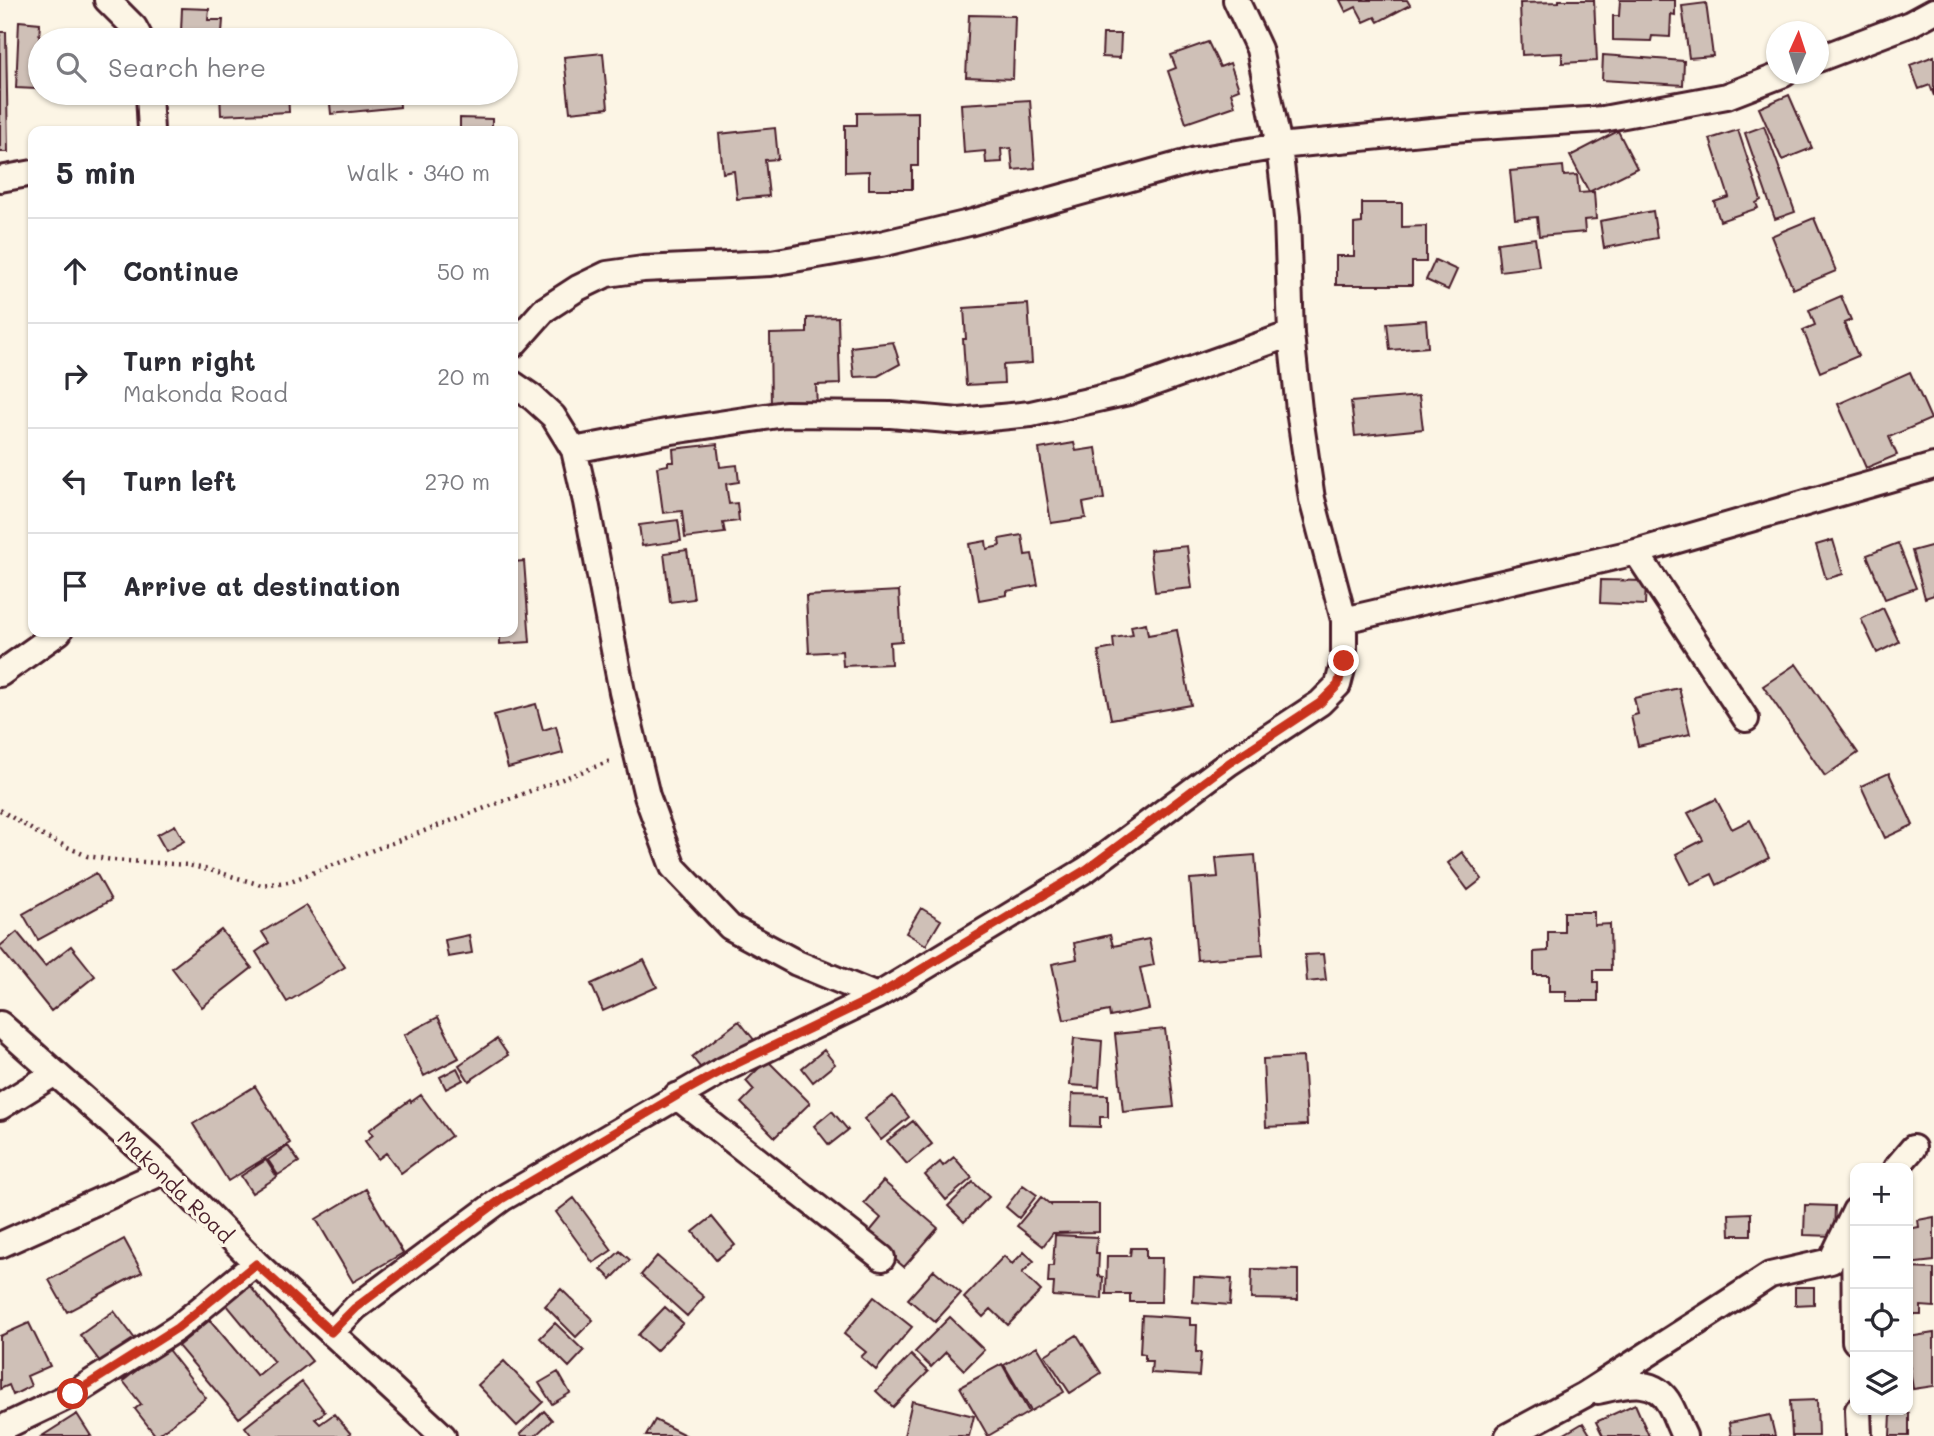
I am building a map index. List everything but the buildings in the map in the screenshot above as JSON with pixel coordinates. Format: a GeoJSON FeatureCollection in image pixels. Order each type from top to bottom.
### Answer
{"type":"FeatureCollection","features":[{"type":"Feature","properties":{"kind":"street"},"geometry":{"type":"LineString","coordinates":[[107,0],[135,28]]}},
{"type":"Feature","properties":{"kind":"street"},"geometry":{"type":"LineString","coordinates":[[331,1332],[355,1308],[503,1198],[725,1069],[877,996],[1087,869],[1229,763],[1320,703],[1338,685],[1344,661],[1345,620],[1312,499],[1299,410],[1291,334],[1287,216],[1279,146],[1259,49],[1236,0]]}},
{"type":"Feature","properties":{"kind":"street"},"geometry":{"type":"LineString","coordinates":[[1829,56],[1910,24],[1934,11]]}},
{"type":"Feature","properties":{"kind":"street"},"geometry":{"type":"LineString","coordinates":[[518,339],[544,310],[578,288],[607,274],[643,269],[771,263],[881,244],[969,223],[1196,160],[1279,146],[1452,129],[1603,120],[1727,96],[1766,81]]}},
{"type":"Feature","properties":{"kind":"street"},"geometry":{"type":"LineString","coordinates":[[150,105],[151,126]]}},
{"type":"Feature","properties":{"kind":"street"},"geometry":{"type":"LineString","coordinates":[[0,179],[28,174]]}},
{"type":"Feature","properties":{"kind":"street"},"geometry":{"type":"LineString","coordinates":[[574,450],[666,432],[785,414],[891,415],[958,421],[1031,414],[1128,392],[1291,334]]}},
{"type":"Feature","properties":{"kind":"street"},"geometry":{"type":"LineString","coordinates":[[518,387],[553,416],[574,450],[636,751],[647,796],[673,867],[730,927],[797,963],[877,996]]}},
{"type":"Feature","properties":{"kind":"street"},"geometry":{"type":"LineString","coordinates":[[1345,620],[1636,552],[1934,466]]}},
{"type":"Feature","properties":{"kind":"street"},"geometry":{"type":"LineString","coordinates":[[1636,552],[1746,719]]}},
{"type":"Feature","properties":{"kind":"street"},"geometry":{"type":"LineString","coordinates":[[0,674],[51,637]]}},
{"type":"Feature","properties":{"kind":"street","name":"Makonda Road"},"geometry":{"type":"LineString","coordinates":[[0,1024],[165,1171],[256,1264],[441,1435]]}},
{"type":"Feature","properties":{"kind":"street"},"geometry":{"type":"LineString","coordinates":[[0,1107],[55,1073]]}},
{"type":"Feature","properties":{"kind":"street"},"geometry":{"type":"LineString","coordinates":[[676,1096],[882,1258]]}},
{"type":"Feature","properties":{"kind":"street"},"geometry":{"type":"LineString","coordinates":[[1900,1163],[1913,1148]]}},
{"type":"Feature","properties":{"kind":"street"},"geometry":{"type":"LineString","coordinates":[[0,1245],[165,1171]]}},
{"type":"Feature","properties":{"kind":"street"},"geometry":{"type":"LineString","coordinates":[[1508,1436],[1584,1395],[1770,1275],[1831,1261],[1850,1221]]}},
{"type":"Feature","properties":{"kind":"street"},"geometry":{"type":"LineString","coordinates":[[1854,1226],[1855,1289]]}},
{"type":"Feature","properties":{"kind":"street"},"geometry":{"type":"LineString","coordinates":[[0,1429],[73,1394],[177,1328],[256,1264]]}},
{"type":"Feature","properties":{"kind":"street"},"geometry":{"type":"LineString","coordinates":[[1584,1395],[1623,1386],[1643,1384],[1654,1388],[1669,1402],[1684,1436]]}},
{"type":"Feature","properties":{"kind":"street"},"geometry":{"type":"LineString","coordinates":[[1858,1415],[1859,1436]]}},
{"type":"Feature","properties":{"kind":"path"},"geometry":{"type":"LineString","coordinates":[[0,810],[39,834],[87,856],[188,866],[261,886],[288,882],[636,751]]}},
{"type":"Feature","properties":{"kind":"route"},"geometry":{"type":"LineString","coordinates":[[73,1394],[177,1328],[256,1264],[331,1332],[355,1308],[503,1198],[725,1069],[877,996],[1087,869],[1229,763],[1320,703],[1338,685],[1344,661]]}}]}
